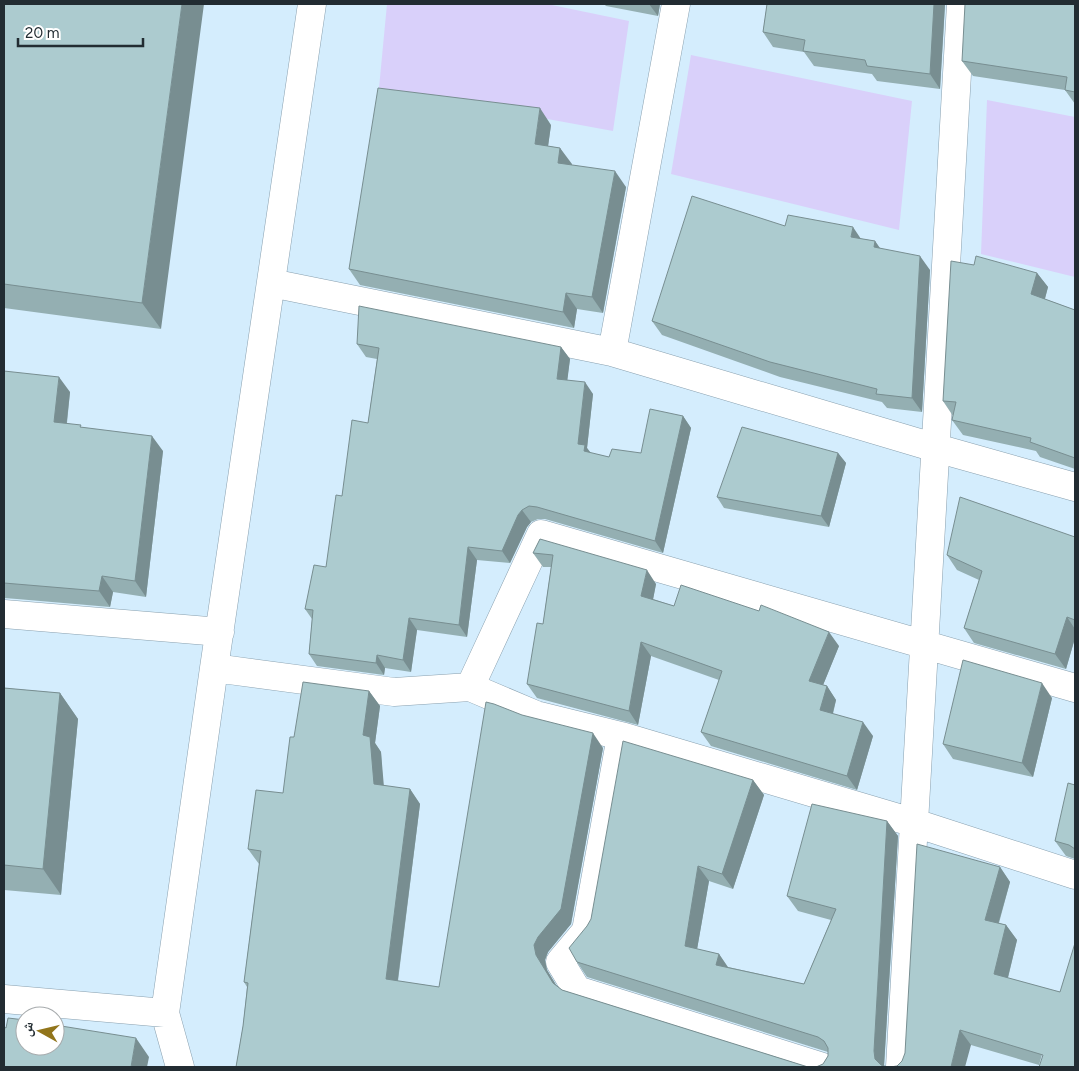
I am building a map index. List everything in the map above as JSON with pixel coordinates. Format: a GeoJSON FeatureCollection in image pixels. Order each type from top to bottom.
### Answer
{"type":"FeatureCollection","features":[{"type":"Feature","properties":{"kind":"street"},"geometry":{"type":"LineString","coordinates":[[180,1067],[165,1013],[312,4]]}},
{"type":"Feature","properties":{"kind":"street"},"geometry":{"type":"LineString","coordinates":[[612,352],[676,4]]}},
{"type":"Feature","properties":{"kind":"street"},"geometry":{"type":"LineString","coordinates":[[900,1067],[961,4]]}},
{"type":"Feature","properties":{"kind":"street"},"geometry":{"type":"LineString","coordinates":[[271,283],[612,352],[1075,487]]}},
{"type":"Feature","properties":{"kind":"street"},"geometry":{"type":"LineString","coordinates":[[470,688],[541,534],[1075,688]]}},
{"type":"Feature","properties":{"kind":"street"},"geometry":{"type":"LineString","coordinates":[[4,614],[220,632]]}},
{"type":"Feature","properties":{"kind":"street"},"geometry":{"type":"LineString","coordinates":[[214,668],[394,692],[470,688],[536,716],[621,736],[915,823],[1075,874]]}},
{"type":"Feature","properties":{"kind":"street"},"geometry":{"type":"LineString","coordinates":[[621,736],[586,931],[560,962],[577,990],[823,1067]]}},
{"type":"Feature","properties":{"kind":"street"},"geometry":{"type":"LineString","coordinates":[[4,999],[165,1013]]}},
{"type":"Feature","properties":{"kind":"shaded area"},"geometry":{"type":"Polygon","coordinates":[[[387,4],[547,4],[629,21],[613,131],[379,88],[387,4]]]}},
{"type":"Feature","properties":{"kind":"shaded area"},"geometry":{"type":"Polygon","coordinates":[[[691,55],[912,101],[899,230],[671,174],[691,55]]]}},
{"type":"Feature","properties":{"kind":"shaded area"},"geometry":{"type":"Polygon","coordinates":[[[987,100],[1075,117],[1075,277],[981,254],[987,100]]]}},
{"type":"Feature","properties":{"kind":"building"},"geometry":{"type":"Polygon","coordinates":[[[4,4],[182,4],[142,303],[4,284],[4,4]]]}},
{"type":"Feature","properties":{"kind":"building"},"geometry":{"type":"Polygon","coordinates":[[[767,4],[934,4],[930,74],[867,66],[865,60],[803,51],[805,40],[763,32],[767,4]]]}},
{"type":"Feature","properties":{"kind":"building"},"geometry":{"type":"Polygon","coordinates":[[[965,4],[1075,4],[1075,92],[1065,90],[1067,77],[962,61],[965,4]]]}},
{"type":"Feature","properties":{"kind":"building"},"geometry":{"type":"Polygon","coordinates":[[[378,88],[540,108],[535,144],[560,148],[558,163],[615,171],[592,297],[566,293],[563,312],[349,269],[378,88]]]}},
{"type":"Feature","properties":{"kind":"building"},"geometry":{"type":"Polygon","coordinates":[[[692,196],[785,226],[788,215],[853,227],[851,237],[875,241],[874,247],[920,256],[912,398],[876,394],[877,389],[770,362],[652,321],[692,196]]]}},
{"type":"Feature","properties":{"kind":"building"},"geometry":{"type":"Polygon","coordinates":[[[976,256],[1037,273],[1031,294],[1075,310],[1075,458],[1030,442],[1031,438],[952,420],[956,402],[943,401],[951,261],[974,265],[976,256]]]}},
{"type":"Feature","properties":{"kind":"building"},"geometry":{"type":"Polygon","coordinates":[[[359,306],[561,347],[557,379],[585,382],[578,444],[585,445],[584,451],[609,457],[612,449],[641,453],[650,409],[683,416],[655,541],[529,506],[518,515],[502,551],[468,547],[459,625],[409,618],[403,660],[377,655],[376,663],[309,654],[313,610],[305,609],[314,565],[326,567],[336,495],[342,496],[352,420],[368,423],[379,348],[357,344],[359,306]]]}},
{"type":"Feature","properties":{"kind":"building"},"geometry":{"type":"Polygon","coordinates":[[[4,371],[59,377],[54,422],[152,436],[135,581],[102,576],[99,591],[4,583],[4,371]]]}},
{"type":"Feature","properties":{"kind":"building"},"geometry":{"type":"Polygon","coordinates":[[[742,427],[838,453],[821,516],[717,497],[742,427]]]}},
{"type":"Feature","properties":{"kind":"building"},"geometry":{"type":"Polygon","coordinates":[[[960,497],[1075,537],[1075,620],[1067,617],[1055,654],[964,628],[982,571],[947,555],[960,497]]]}},
{"type":"Feature","properties":{"kind":"building"},"geometry":{"type":"Polygon","coordinates":[[[540,539],[647,570],[641,596],[674,606],[681,585],[759,611],[761,605],[829,632],[809,681],[827,686],[820,710],[863,722],[847,776],[701,732],[722,671],[641,642],[629,711],[527,684],[537,623],[543,624],[553,555],[533,553],[540,539]]]}},
{"type":"Feature","properties":{"kind":"building"},"geometry":{"type":"Polygon","coordinates":[[[963,660],[1042,683],[1022,763],[943,744],[963,660]]]}},
{"type":"Feature","properties":{"kind":"building"},"geometry":{"type":"Polygon","coordinates":[[[303,682],[369,691],[363,735],[370,737],[374,784],[410,789],[386,979],[439,987],[486,702],[522,715],[593,733],[561,909],[538,937],[534,945],[536,955],[553,983],[562,990],[808,1067],[236,1067],[248,983],[244,982],[261,851],[248,849],[256,790],[283,793],[290,737],[294,737],[303,682]]]}},
{"type":"Feature","properties":{"kind":"building"},"geometry":{"type":"Polygon","coordinates":[[[4,688],[60,693],[43,869],[4,865],[4,688]]]}},
{"type":"Feature","properties":{"kind":"building"},"geometry":{"type":"Polygon","coordinates":[[[623,741],[753,780],[722,874],[698,866],[685,946],[719,954],[716,965],[804,984],[836,909],[787,896],[812,804],[887,821],[874,1051],[875,1059],[881,1065],[888,1067],[816,1067],[823,1064],[828,1056],[828,1048],[824,1041],[818,1037],[577,962],[569,948],[591,919],[623,741]]]}},
{"type":"Feature","properties":{"kind":"building"},"geometry":{"type":"Polygon","coordinates":[[[1068,783],[1075,785],[1075,849],[1055,841],[1068,783]]]}},
{"type":"Feature","properties":{"kind":"building"},"geometry":{"type":"Polygon","coordinates":[[[917,844],[1000,867],[985,920],[1006,925],[994,974],[1060,992],[1075,943],[1075,1067],[1039,1067],[1043,1055],[960,1030],[951,1067],[890,1067],[897,1066],[902,1061],[905,1053],[917,844]]]}},
{"type":"Feature","properties":{"kind":"building"},"geometry":{"type":"Polygon","coordinates":[[[8,1018],[15,1019],[15,1056],[65,1056],[65,1027],[136,1038],[131,1067],[4,1067],[4,1027],[6,1028],[8,1018]]]}}]}
